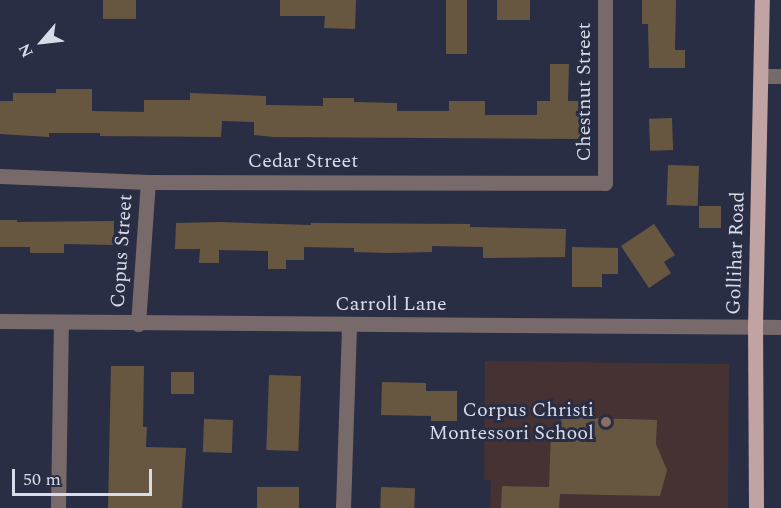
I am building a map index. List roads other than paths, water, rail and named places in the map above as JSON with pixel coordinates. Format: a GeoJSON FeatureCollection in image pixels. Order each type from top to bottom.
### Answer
{"type":"FeatureCollection","features":[{"type":"Feature","properties":{"kind":"main road","name":"Gollihar Road"},"geometry":{"type":"LineString","coordinates":[[756,508],[755,327],[762,0]]}},
{"type":"Feature","properties":{"kind":"street","name":"Chestnut Street"},"geometry":{"type":"LineString","coordinates":[[605,0],[605,183]]}},
{"type":"Feature","properties":{"kind":"street"},"geometry":{"type":"LineString","coordinates":[[762,76],[781,76]]}},
{"type":"Feature","properties":{"kind":"street","name":"Cedar Street"},"geometry":{"type":"LineString","coordinates":[[0,176],[147,182],[605,183]]}},
{"type":"Feature","properties":{"kind":"street","name":"Copus Street"},"geometry":{"type":"LineString","coordinates":[[138,324],[147,182]]}},
{"type":"Feature","properties":{"kind":"street","name":"Carroll Lane"},"geometry":{"type":"LineString","coordinates":[[0,321],[138,324],[781,327]]}},
{"type":"Feature","properties":{"kind":"street"},"geometry":{"type":"LineString","coordinates":[[58,508],[62,322]]}},
{"type":"Feature","properties":{"kind":"street"},"geometry":{"type":"LineString","coordinates":[[343,508],[349,325]]}},
{"type":"Feature","properties":{"kind":"place","name":"Corpus Christi Montessori School"},"geometry":{"type":"Point","coordinates":[606,422]}}]}
